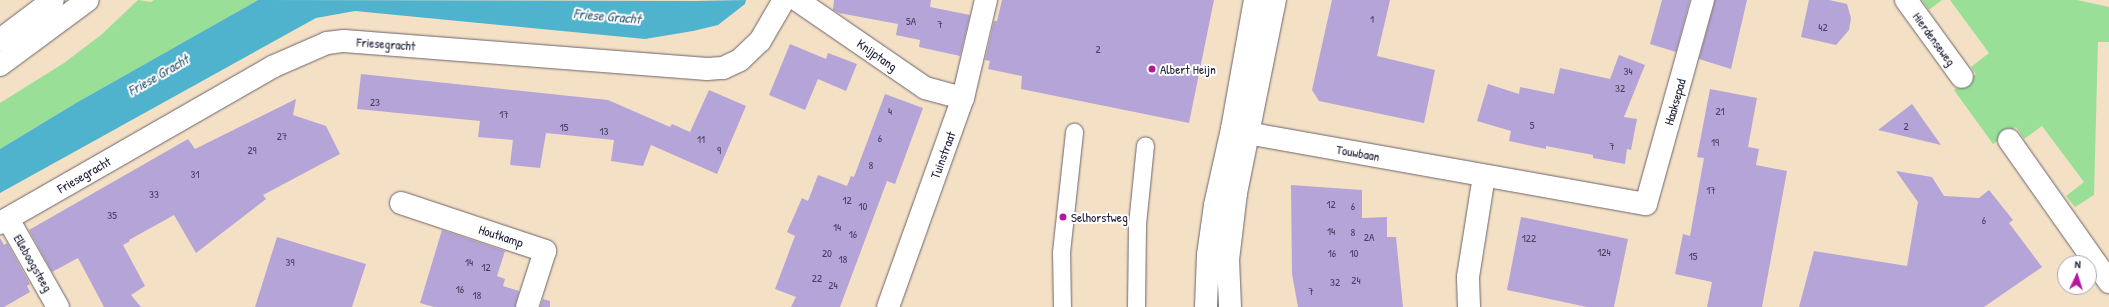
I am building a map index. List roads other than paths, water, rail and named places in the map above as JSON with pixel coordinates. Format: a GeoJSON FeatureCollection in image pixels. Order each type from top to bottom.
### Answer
{"type":"FeatureCollection","features":[{"type":"Feature","properties":{"kind":"street"},"geometry":{"type":"LineString","coordinates":[[0,40],[53,0]]}},
{"type":"Feature","properties":{"kind":"street"},"geometry":{"type":"LineString","coordinates":[[0,65],[88,0]]}},
{"type":"Feature","properties":{"kind":"street","name":"Friesegracht"},"geometry":{"type":"LineString","coordinates":[[4,221],[272,67],[327,43],[344,41],[707,69],[723,68],[740,60],[760,41],[784,0]]}},
{"type":"Feature","properties":{"kind":"street","name":"Knijptang"},"geometry":{"type":"LineString","coordinates":[[798,0],[924,88],[963,98]]}},
{"type":"Feature","properties":{"kind":"street","name":"Tuinstraat"},"geometry":{"type":"LineString","coordinates":[[888,307],[963,98],[986,0]]}},
{"type":"Feature","properties":{"kind":"street"},"geometry":{"type":"LineString","coordinates":[[1240,131],[1255,0]]}},
{"type":"Feature","properties":{"kind":"street"},"geometry":{"type":"LineString","coordinates":[[1206,307],[1208,255],[1215,205],[1233,160],[1274,0]]}},
{"type":"Feature","properties":{"kind":"street","name":"Haaksepad"},"geometry":{"type":"LineString","coordinates":[[1646,204],[1703,0]]}},
{"type":"Feature","properties":{"kind":"street","name":"Hierdenseweg"},"geometry":{"type":"LineString","coordinates":[[1906,0],[1962,77]]}},
{"type":"Feature","properties":{"kind":"street","name":"Touwbaan"},"geometry":{"type":"LineString","coordinates":[[1240,131],[1646,204]]}},
{"type":"Feature","properties":{"kind":"street"},"geometry":{"type":"LineString","coordinates":[[2009,140],[2109,282]]}},
{"type":"Feature","properties":{"kind":"street"},"geometry":{"type":"LineString","coordinates":[[1230,307],[1228,260],[1236,193],[1233,160]]}},
{"type":"Feature","properties":{"kind":"street"},"geometry":{"type":"LineString","coordinates":[[1469,307],[1468,277],[1484,176]]}},
{"type":"Feature","properties":{"kind":"street","name":"Houtkamp"},"geometry":{"type":"LineString","coordinates":[[401,204],[545,251],[527,307]]}},
{"type":"Feature","properties":{"kind":"street","name":"Elleboogsteeg"},"geometry":{"type":"LineString","coordinates":[[4,221],[58,307]]}},
{"type":"Feature","properties":{"kind":"lane"},"geometry":{"type":"LineString","coordinates":[[1062,307],[1061,252],[1074,132]]}},
{"type":"Feature","properties":{"kind":"lane"},"geometry":{"type":"LineString","coordinates":[[1136,307],[1137,224],[1145,145]]}},
{"type":"Feature","properties":{"kind":"water","name":"Friese Gracht"},"geometry":{"type":"Polygon","coordinates":[[[258,0],[746,0],[745,4],[718,25],[645,39],[355,11],[316,18],[0,193],[0,149],[76,103],[258,0]]]}},
{"type":"Feature","properties":{"kind":"place","name":"Albert Heijn"},"geometry":{"type":"Point","coordinates":[1152,69]}},
{"type":"Feature","properties":{"kind":"place","name":"Selhorstweg"},"geometry":{"type":"Point","coordinates":[1063,217]}}]}
